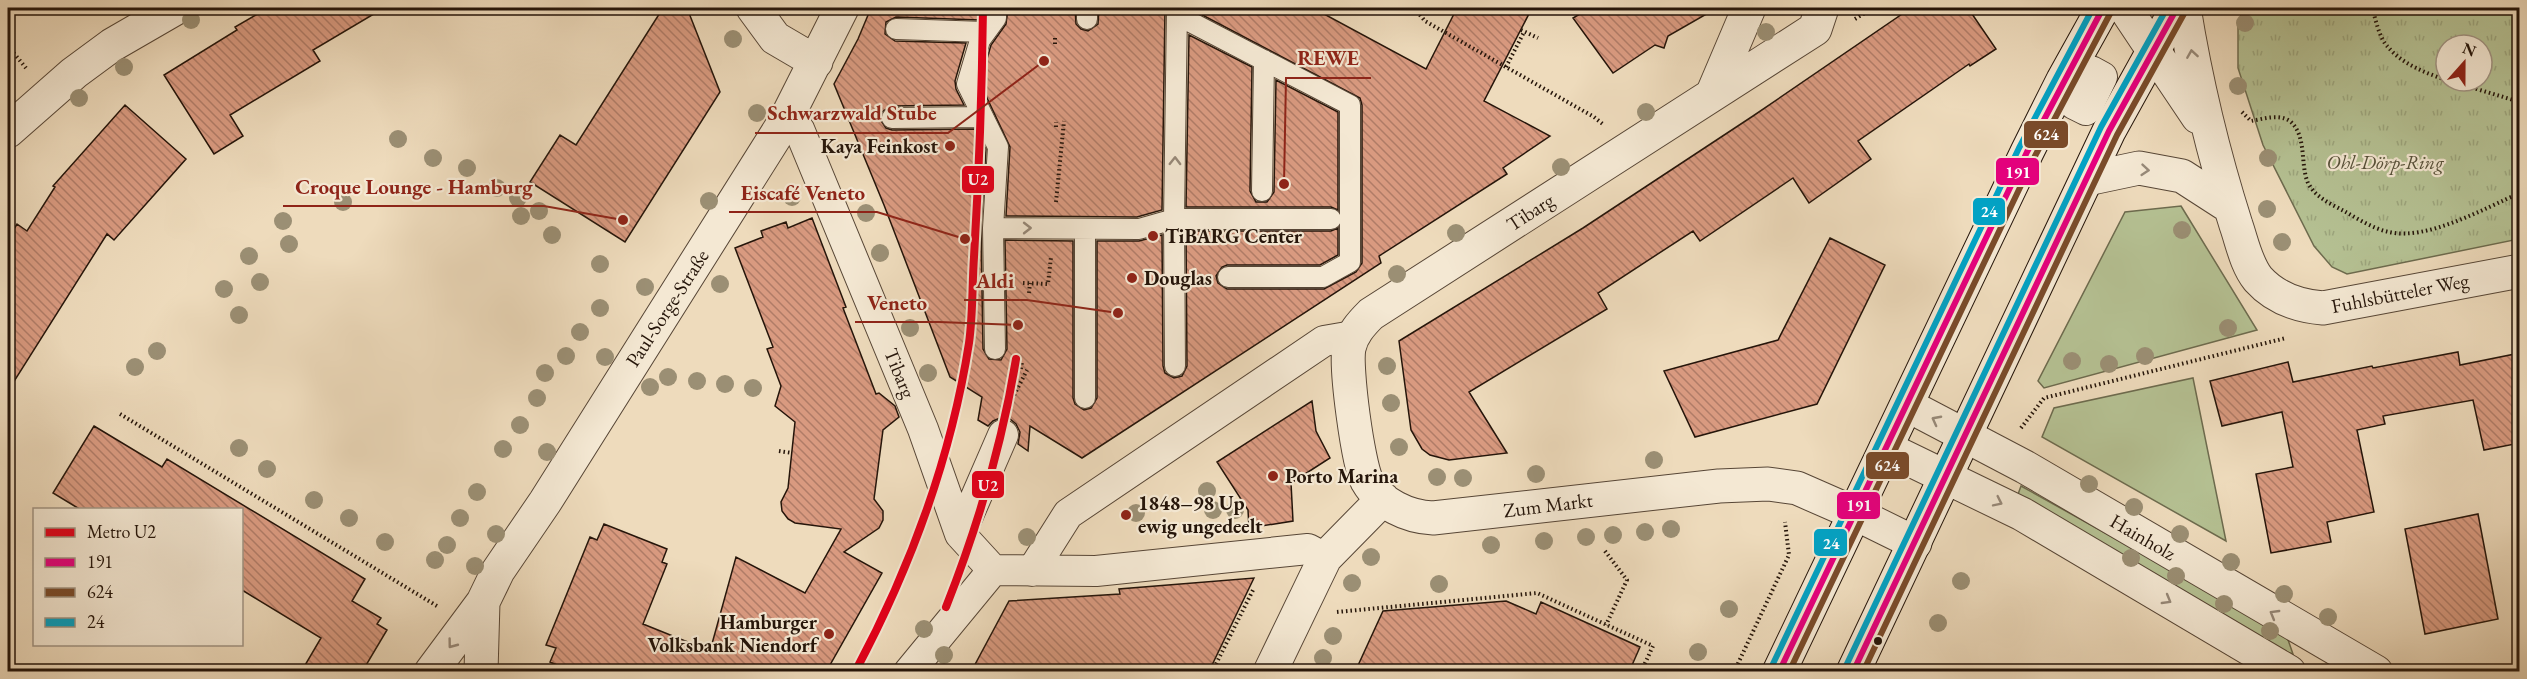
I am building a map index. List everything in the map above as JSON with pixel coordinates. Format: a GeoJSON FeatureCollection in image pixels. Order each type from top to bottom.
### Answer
{"type":"FeatureCollection","features":[{"type":"Feature","properties":{"kind":"street"},"geometry":{"type":"LineString","coordinates":[[8,131],[74,73],[112,45],[176,8]]}},
{"type":"Feature","properties":{"kind":"street"},"geometry":{"type":"LineString","coordinates":[[753,8],[775,39],[816,62]]}},
{"type":"Feature","properties":{"kind":"street","name":"Paul-Sorge-Straße"},"geometry":{"type":"LineString","coordinates":[[431,672],[475,613],[498,571],[545,502],[785,121],[842,8]]}},
{"type":"Feature","properties":{"kind":"street"},"geometry":{"type":"LineString","coordinates":[[1712,95],[1749,8]]}},
{"type":"Feature","properties":{"kind":"street","name":"Tibarg"},"geometry":{"type":"LineString","coordinates":[[1353,336],[1371,314],[1815,29],[1822,8]]}},
{"type":"Feature","properties":{"kind":"street"},"geometry":{"type":"LineString","coordinates":[[1779,672],[2047,110],[2103,8]]}},
{"type":"Feature","properties":{"kind":"street","name":"Fuhlsbütteler Weg"},"geometry":{"type":"LineString","coordinates":[[2125,8],[2208,131]]}},
{"type":"Feature","properties":{"kind":"street"},"geometry":{"type":"LineString","coordinates":[[1853,672],[2109,131],[2177,8]]}},
{"type":"Feature","properties":{"kind":"street","name":"Fuhlsbütteler Weg"},"geometry":{"type":"LineString","coordinates":[[2184,8],[2208,131],[2230,207],[2250,267],[2257,278],[2276,294],[2307,307],[2339,306],[2520,271]]}},
{"type":"Feature","properties":{"kind":"street","name":"Tibarg"},"geometry":{"type":"LineString","coordinates":[[785,121],[799,129],[923,429],[960,534],[993,570]]}},
{"type":"Feature","properties":{"kind":"street"},"geometry":{"type":"LineString","coordinates":[[2087,178],[2139,168],[2182,176],[2230,207]]}},
{"type":"Feature","properties":{"kind":"street"},"geometry":{"type":"LineString","coordinates":[[1032,571],[1068,514],[1324,341],[1353,336],[1348,361],[1359,458],[1367,481],[1383,499],[1325,558],[1270,672]]}},
{"type":"Feature","properties":{"kind":"street","name":"Hainholz"},"geometry":{"type":"LineString","coordinates":[[1907,405],[2001,454],[2376,672]]}},
{"type":"Feature","properties":{"kind":"street"},"geometry":{"type":"LineString","coordinates":[[960,534],[1005,422]]}},
{"type":"Feature","properties":{"kind":"street"},"geometry":{"type":"LineString","coordinates":[[1886,448],[2022,514],[2289,672]]}},
{"type":"Feature","properties":{"kind":"street","name":"Zum Markt"},"geometry":{"type":"LineString","coordinates":[[1383,499],[1411,515],[1433,519],[1719,486],[1768,484],[1797,488],[1915,543]]}},
{"type":"Feature","properties":{"kind":"street"},"geometry":{"type":"LineString","coordinates":[[909,672],[993,570],[1096,571],[1308,549],[1325,558]]}},
{"type":"Feature","properties":{"kind":"street","name":"Paul-Sorge-Straße"},"geometry":{"type":"LineString","coordinates":[[475,613],[482,672]]}},
{"type":"Feature","properties":{"kind":"street"},"geometry":{"type":"LineString","coordinates":[[2309,672],[2325,643]]}},
{"type":"Feature","properties":{"kind":"lane"},"geometry":{"type":"LineString","coordinates":[[995,349],[993,228],[998,147],[967,84],[980,40],[996,18],[996,8]]}},
{"type":"Feature","properties":{"kind":"lane"},"geometry":{"type":"LineString","coordinates":[[1175,366],[1174,219],[1177,11],[1350,105],[1350,262],[1323,277],[1228,278]]}},
{"type":"Feature","properties":{"kind":"lane"},"geometry":{"type":"LineString","coordinates":[[896,29],[986,32]]}},
{"type":"Feature","properties":{"kind":"lane"},"geometry":{"type":"LineString","coordinates":[[1262,191],[1264,60]]}},
{"type":"Feature","properties":{"kind":"lane"},"geometry":{"type":"LineString","coordinates":[[892,118],[982,117]]}},
{"type":"Feature","properties":{"kind":"lane"},"geometry":{"type":"LineString","coordinates":[[993,228],[1139,229],[1174,219],[1331,219]]}},
{"type":"Feature","properties":{"kind":"lane"},"geometry":{"type":"LineString","coordinates":[[1085,229],[1085,398]]}},
{"type":"Feature","properties":{"kind":"path"},"geometry":{"type":"LineString","coordinates":[[1414,8],[1425,21],[1594,117],[1630,147]]}},
{"type":"Feature","properties":{"kind":"path"},"geometry":{"type":"LineString","coordinates":[[2372,8],[2386,46],[2400,58],[2434,75]]}},
{"type":"Feature","properties":{"kind":"path"},"geometry":{"type":"LineString","coordinates":[[1506,67],[1523,31],[1538,38]]}},
{"type":"Feature","properties":{"kind":"path"},"geometry":{"type":"LineString","coordinates":[[1055,35],[1055,44]]}},
{"type":"Feature","properties":{"kind":"path"},"geometry":{"type":"LineString","coordinates":[[2491,93],[2520,102]]}},
{"type":"Feature","properties":{"kind":"path"},"geometry":{"type":"LineString","coordinates":[[2235,105],[2251,121],[2280,117],[2289,121],[2295,127],[2300,140],[2308,182],[2314,191],[2327,202],[2388,232],[2406,234],[2426,230],[2457,220],[2520,193]]}},
{"type":"Feature","properties":{"kind":"path"},"geometry":{"type":"LineString","coordinates":[[1029,293],[1030,283]]}},
{"type":"Feature","properties":{"kind":"path"},"geometry":{"type":"LineString","coordinates":[[2001,454],[2044,398],[2292,336]]}},
{"type":"Feature","properties":{"kind":"path"},"geometry":{"type":"LineString","coordinates":[[1005,422],[1024,370],[1022,362]]}},
{"type":"Feature","properties":{"kind":"path"},"geometry":{"type":"LineString","coordinates":[[120,414],[475,613]]}},
{"type":"Feature","properties":{"kind":"path"},"geometry":{"type":"LineString","coordinates":[[779,451],[792,453]]}},
{"type":"Feature","properties":{"kind":"path"},"geometry":{"type":"LineString","coordinates":[[1734,672],[1789,555],[1784,517]]}},
{"type":"Feature","properties":{"kind":"path"},"geometry":{"type":"LineString","coordinates":[[1605,551],[1627,579],[1606,625]]}},
{"type":"Feature","properties":{"kind":"path"},"geometry":{"type":"LineString","coordinates":[[1212,672],[1272,553]]}},
{"type":"Feature","properties":{"kind":"path"},"geometry":{"type":"LineString","coordinates":[[1297,616],[1537,593],[1653,646],[1641,672]]}},
{"type":"Feature","properties":{"kind":"green space","name":"Ohl-Dörp-Ring"},"geometry":{"type":"Polygon","coordinates":[[[2243,8],[2519,8],[2519,239],[2347,274],[2332,267],[2314,246],[2263,145],[2238,68],[2238,25],[2243,8]]]}},
{"type":"Feature","properties":{"kind":"green space"},"geometry":{"type":"Polygon","coordinates":[[[2181,206],[2257,330],[2044,388],[2038,381],[2125,212],[2181,206]]]}},
{"type":"Feature","properties":{"kind":"green space"},"geometry":{"type":"Polygon","coordinates":[[[2193,378],[2226,541],[2042,437],[2054,408],[2193,378]]]}},
{"type":"Feature","properties":{"kind":"green space"},"geometry":{"type":"Polygon","coordinates":[[[2021,486],[2286,634],[2293,654],[2273,648],[2017,497],[2021,486]]]}},
{"type":"Feature","properties":{"kind":"building"},"geometry":{"type":"Polygon","coordinates":[[[268,8],[384,8],[313,50],[320,61],[230,115],[243,136],[214,154],[164,75],[237,30],[235,27],[268,8]]]}},
{"type":"Feature","properties":{"kind":"building"},"geometry":{"type":"Polygon","coordinates":[[[663,8],[687,8],[720,92],[625,242],[530,182],[560,135],[576,145],[663,8]]]}},
{"type":"Feature","properties":{"kind":"building"},"geometry":{"type":"Polygon","coordinates":[[[871,8],[984,8],[984,14],[980,20],[896,17],[886,22],[885,34],[895,41],[966,43],[955,81],[956,89],[964,105],[891,106],[882,112],[880,119],[886,128],[892,130],[976,129],[986,149],[981,228],[983,349],[989,359],[1001,360],[1007,349],[1005,240],[1073,241],[1073,398],[1075,404],[1084,410],[1091,408],[1097,398],[1097,241],[1139,241],[1162,235],[1163,366],[1165,373],[1174,378],[1182,376],[1187,366],[1186,231],[1331,231],[1338,228],[1338,255],[1320,265],[1227,265],[1222,267],[1216,276],[1218,283],[1227,289],[1324,289],[1356,272],[1362,263],[1362,105],[1360,98],[1189,8],[1313,8],[1426,69],[1457,8],[1532,8],[1484,101],[1550,136],[1503,168],[1507,174],[1379,256],[1381,263],[1082,458],[1030,426],[1028,451],[1018,444],[1020,432],[1010,419],[1000,418],[988,426],[978,420],[982,397],[950,377],[884,205],[834,84],[858,39],[871,8]]]}},
{"type":"Feature","properties":{"kind":"building"},"geometry":{"type":"Polygon","coordinates":[[[1008,8],[1075,8],[1076,24],[1088,31],[1098,24],[1099,8],[1165,8],[1162,210],[1137,217],[1006,216],[1010,147],[980,83],[991,45],[1006,24],[1008,8]]]}},
{"type":"Feature","properties":{"kind":"building"},"geometry":{"type":"Polygon","coordinates":[[[1590,8],[1717,8],[1668,36],[1664,48],[1655,45],[1613,73],[1573,18],[1590,8]]]}},
{"type":"Feature","properties":{"kind":"building"},"geometry":{"type":"Polygon","coordinates":[[[1911,8],[1968,8],[1996,49],[1970,66],[1969,64],[1858,141],[1871,159],[1809,203],[1793,178],[1700,241],[1693,231],[1598,293],[1607,309],[1469,392],[1507,453],[1449,460],[1430,455],[1422,449],[1411,430],[1399,341],[1583,228],[1911,8]]]}},
{"type":"Feature","properties":{"kind":"building"},"geometry":{"type":"Polygon","coordinates":[[[1189,35],[1252,67],[1250,191],[1256,202],[1267,202],[1274,192],[1276,80],[1338,112],[1338,210],[1331,207],[1186,207],[1189,35]]]}},
{"type":"Feature","properties":{"kind":"building"},"geometry":{"type":"Polygon","coordinates":[[[125,105],[186,159],[114,240],[107,234],[8,391],[8,239],[17,224],[27,231],[55,187],[53,186],[125,105]]]}},
{"type":"Feature","properties":{"kind":"building"},"geometry":{"type":"Polygon","coordinates":[[[812,218],[876,394],[879,393],[895,406],[899,417],[883,430],[874,499],[883,511],[883,520],[879,528],[844,552],[882,573],[826,672],[573,672],[550,662],[556,648],[546,645],[590,537],[597,540],[604,524],[667,549],[662,562],[667,564],[643,624],[710,651],[736,557],[805,593],[841,529],[795,523],[788,519],[782,511],[781,502],[788,488],[795,422],[775,406],[781,386],[767,349],[773,347],[735,248],[763,237],[761,231],[786,222],[788,228],[812,218]]]}},
{"type":"Feature","properties":{"kind":"building"},"geometry":{"type":"Polygon","coordinates":[[[1830,238],[1885,265],[1817,404],[1695,437],[1664,371],[1778,340],[1830,238]]]}},
{"type":"Feature","properties":{"kind":"building"},"geometry":{"type":"Polygon","coordinates":[[[2458,352],[2460,365],[2520,353],[2520,443],[2484,450],[2473,400],[2383,416],[2385,424],[2357,430],[2374,512],[2327,522],[2331,542],[2271,553],[2256,474],[2293,467],[2282,412],[2222,426],[2210,381],[2288,362],[2293,382],[2458,352]]]}},
{"type":"Feature","properties":{"kind":"building"},"geometry":{"type":"Polygon","coordinates":[[[1312,401],[1316,431],[1330,458],[1291,483],[1293,521],[1249,528],[1248,510],[1217,462],[1312,401]]]}},
{"type":"Feature","properties":{"kind":"building"},"geometry":{"type":"Polygon","coordinates":[[[94,426],[162,467],[167,459],[365,579],[352,601],[381,618],[377,624],[387,630],[362,672],[301,672],[321,638],[243,591],[243,508],[78,508],[53,493],[94,426]]]}},
{"type":"Feature","properties":{"kind":"building"},"geometry":{"type":"Polygon","coordinates":[[[2478,514],[2498,619],[2425,634],[2405,529],[2478,514]]]}},
{"type":"Feature","properties":{"kind":"building"},"geometry":{"type":"Polygon","coordinates":[[[1254,578],[1212,665],[1122,672],[971,672],[1009,601],[1120,594],[1119,589],[1254,578]]]}},
{"type":"Feature","properties":{"kind":"building"},"geometry":{"type":"Polygon","coordinates":[[[1506,601],[1536,614],[1541,602],[1640,647],[1629,672],[1355,672],[1383,611],[1506,601]]]}},
{"type":"Feature","properties":{"kind":"metro line","name":"U2"},"geometry":{"type":"LineString","coordinates":[[855,672],[893,593],[926,512],[940,470],[961,386],[972,311],[983,8]]}},
{"type":"Feature","properties":{"kind":"metro line","name":"U2"},"geometry":{"type":"LineString","coordinates":[[946,607],[988,485],[1004,423],[1016,359]]}},
{"type":"Feature","properties":{"kind":"transit line","name":"24"},"geometry":{"type":"LineString","coordinates":[[1771,668],[2019,148],[2093,8]]}},
{"type":"Feature","properties":{"kind":"transit line","name":"191"},"geometry":{"type":"LineString","coordinates":[[1779,672],[2027,152],[2103,8]]}},
{"type":"Feature","properties":{"kind":"transit line","name":"24"},"geometry":{"type":"LineString","coordinates":[[1845,668],[2101,127],[2167,8]]}},
{"type":"Feature","properties":{"kind":"transit line","name":"191"},"geometry":{"type":"LineString","coordinates":[[1853,672],[2109,131],[2177,8]]}},
{"type":"Feature","properties":{"kind":"transit line","name":"624"},"geometry":{"type":"LineString","coordinates":[[1789,672],[2035,156],[2111,12]]}},
{"type":"Feature","properties":{"kind":"transit line","name":"624"},"geometry":{"type":"LineString","coordinates":[[1863,672],[2117,135],[2185,12]]}},
{"type":"Feature","properties":{"kind":"place","name":"Schwarzwald Stube"},"geometry":{"type":"Point","coordinates":[1044,61]}},
{"type":"Feature","properties":{"kind":"place","name":"Kaya Feinkost"},"geometry":{"type":"Point","coordinates":[950,146]}},
{"type":"Feature","properties":{"kind":"place","name":"REWE"},"geometry":{"type":"Point","coordinates":[1284,184]}},
{"type":"Feature","properties":{"kind":"place","name":"Croque Lounge - Hamburg"},"geometry":{"type":"Point","coordinates":[623,220]}},
{"type":"Feature","properties":{"kind":"place","name":"TiBARG Center"},"geometry":{"type":"Point","coordinates":[1153,236]}},
{"type":"Feature","properties":{"kind":"place","name":"Eiscafé Veneto"},"geometry":{"type":"Point","coordinates":[965,239]}},
{"type":"Feature","properties":{"kind":"place","name":"Douglas"},"geometry":{"type":"Point","coordinates":[1132,278]}},
{"type":"Feature","properties":{"kind":"place","name":"Aldi"},"geometry":{"type":"Point","coordinates":[1118,313]}},
{"type":"Feature","properties":{"kind":"place","name":"Veneto"},"geometry":{"type":"Point","coordinates":[1018,325]}},
{"type":"Feature","properties":{"kind":"place","name":"Porto Marina"},"geometry":{"type":"Point","coordinates":[1273,476]}},
{"type":"Feature","properties":{"kind":"place","name":"1848–98 Up ewig ungedeelt"},"geometry":{"type":"Point","coordinates":[1126,515]}},
{"type":"Feature","properties":{"kind":"place","name":"Hamburger Volksbank Niendorf"},"geometry":{"type":"Point","coordinates":[829,634]}}]}
